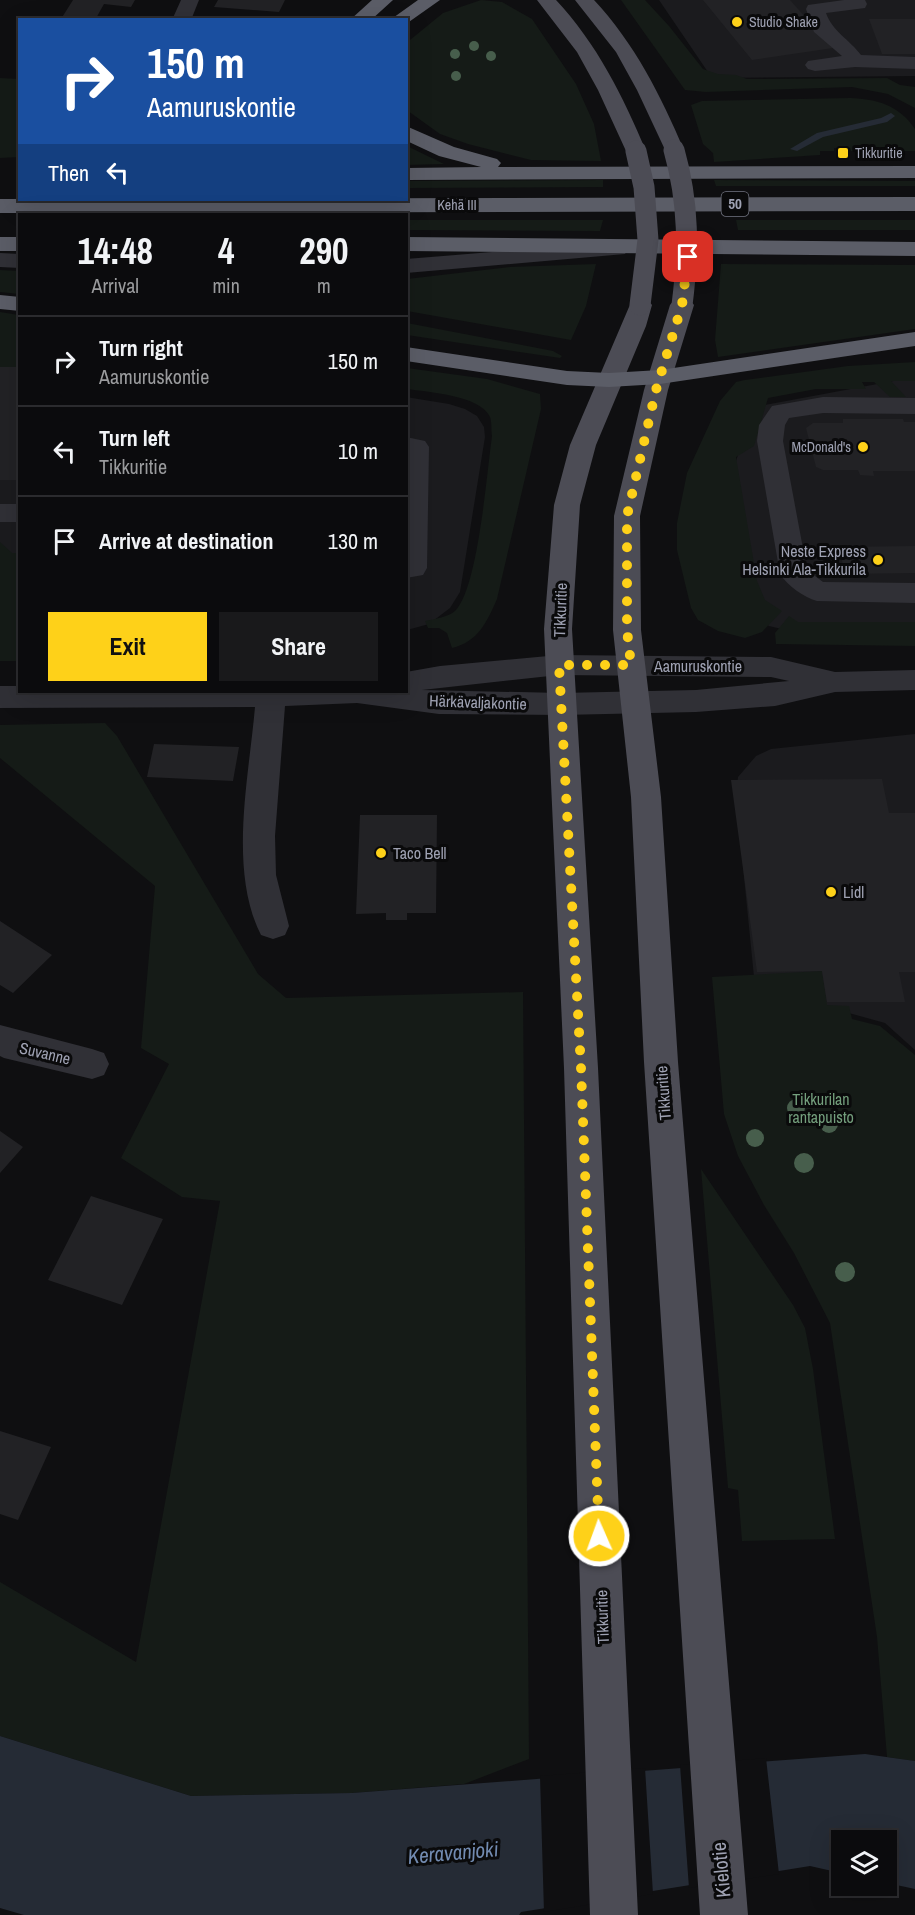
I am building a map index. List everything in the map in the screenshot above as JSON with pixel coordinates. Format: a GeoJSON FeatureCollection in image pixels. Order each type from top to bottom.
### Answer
{"type":"FeatureCollection","features":[{"type":"Feature","properties":{"kind":"highway"},"geometry":{"type":"LineString","coordinates":[[362,18],[384,0]]}},
{"type":"Feature","properties":{"kind":"highway"},"geometry":{"type":"LineString","coordinates":[[402,18],[431,0]]}},
{"type":"Feature","properties":{"kind":"highway"},"geometry":{"type":"LineString","coordinates":[[408,133],[423,142],[463,157],[509,166],[566,172]]}},
{"type":"Feature","properties":{"kind":"highway"},"geometry":{"type":"LineString","coordinates":[[408,174],[915,172]]}},
{"type":"Feature","properties":{"kind":"highway"},"geometry":{"type":"LineString","coordinates":[[0,188],[18,186]]}},
{"type":"Feature","properties":{"kind":"highway","name":"Kehä III"},"geometry":{"type":"LineString","coordinates":[[0,206],[915,204]]}},
{"type":"Feature","properties":{"kind":"highway"},"geometry":{"type":"LineString","coordinates":[[0,244],[18,244]]}},
{"type":"Feature","properties":{"kind":"highway"},"geometry":{"type":"LineString","coordinates":[[408,244],[915,249]]}},
{"type":"Feature","properties":{"kind":"highway"},"geometry":{"type":"LineString","coordinates":[[0,302],[18,304]]}},
{"type":"Feature","properties":{"kind":"highway"},"geometry":{"type":"LineString","coordinates":[[408,354],[567,378],[609,380],[660,377],[915,339]]}},
{"type":"Feature","properties":{"kind":"main road","name":"Tikkuritie"},"geometry":{"type":"LineString","coordinates":[[546,0],[568,22],[612,92],[636,151],[644,187],[648,240],[640,305],[634,326],[609,380],[584,445],[567,505],[558,629],[581,1068],[614,1915]]}},
{"type":"Feature","properties":{"kind":"main road","name":"Tikkuritie"},"geometry":{"type":"LineString","coordinates":[[584,0],[621,42],[648,88],[674,150],[685,186],[688,213],[687,273],[682,305],[660,377],[627,516],[627,630],[646,797],[662,1074],[717,1825]]}},
{"type":"Feature","properties":{"kind":"main road","name":"Kielotie"},"geometry":{"type":"LineString","coordinates":[[717,1825],[724,1915]]}},
{"type":"Feature","properties":{"kind":"street"},"geometry":{"type":"LineString","coordinates":[[182,18],[190,0]]}},
{"type":"Feature","properties":{"kind":"street"},"geometry":{"type":"LineString","coordinates":[[855,61],[844,46],[821,28],[815,9],[858,4]]}},
{"type":"Feature","properties":{"kind":"street"},"geometry":{"type":"LineString","coordinates":[[815,65],[855,61],[915,63]]}},
{"type":"Feature","properties":{"kind":"street"},"geometry":{"type":"LineString","coordinates":[[408,266],[635,248]]}},
{"type":"Feature","properties":{"kind":"street"},"geometry":{"type":"LineString","coordinates":[[0,260],[18,261]]}},
{"type":"Feature","properties":{"kind":"street"},"geometry":{"type":"LineString","coordinates":[[915,406],[823,405],[781,411],[772,425],[770,441],[794,574],[817,591],[915,593]]}},
{"type":"Feature","properties":{"kind":"street"},"geometry":{"type":"LineString","coordinates":[[408,445],[416,447],[413,568],[408,569]]}},
{"type":"Feature","properties":{"kind":"street"},"geometry":{"type":"LineString","coordinates":[[0,513],[18,513]]}},
{"type":"Feature","properties":{"kind":"street","name":"Aamuruskontie"},"geometry":{"type":"LineString","coordinates":[[559,665],[633,684],[775,695],[835,682],[915,680]]}},
{"type":"Feature","properties":{"kind":"street","name":"Härkävaljakontie"},"geometry":{"type":"LineString","coordinates":[[408,683],[440,676],[559,665]]}},
{"type":"Feature","properties":{"kind":"street","name":"Aamuruskontie"},"geometry":{"type":"LineString","coordinates":[[561,704],[633,684]]}},
{"type":"Feature","properties":{"kind":"street","name":"Härkävaljakontie"},"geometry":{"type":"LineString","coordinates":[[0,697],[46,694],[271,696],[339,693]]}},
{"type":"Feature","properties":{"kind":"street","name":"Härkävaljakontie"},"geometry":{"type":"LineString","coordinates":[[369,693],[439,703],[561,704]]}},
{"type":"Feature","properties":{"kind":"street"},"geometry":{"type":"LineString","coordinates":[[271,696],[259,836],[260,875],[273,926]]}},
{"type":"Feature","properties":{"kind":"street","name":"Suvanne"},"geometry":{"type":"LineString","coordinates":[[0,1040],[4,1043],[92,1064]]}},
{"type":"Feature","properties":{"kind":"shaded area"},"geometry":{"type":"Polygon","coordinates":[[[659,0],[915,0],[915,76],[712,78],[659,0]]]}},
{"type":"Feature","properties":{"kind":"shaded area"},"geometry":{"type":"Polygon","coordinates":[[[0,340],[18,340],[18,655],[0,656],[0,340]]]}},
{"type":"Feature","properties":{"kind":"shaded area"},"geometry":{"type":"Polygon","coordinates":[[[915,377],[915,634],[786,630],[769,626],[753,617],[721,506],[754,407],[915,377]]]}},
{"type":"Feature","properties":{"kind":"shaded area"},"geometry":{"type":"Polygon","coordinates":[[[408,397],[465,409],[477,416],[484,427],[485,437],[460,592],[450,608],[429,624],[408,630],[408,397]]]}},
{"type":"Feature","properties":{"kind":"shaded area","name":"Lidl"},"geometry":{"type":"Polygon","coordinates":[[[915,734],[915,1050],[885,1023],[755,987],[736,797],[738,777],[756,756],[771,749],[915,734]]]}},
{"type":"Feature","properties":{"kind":"green space"},"geometry":{"type":"Polygon","coordinates":[[[481,0],[502,2],[532,19],[576,84],[594,124],[601,161],[531,160],[468,144],[440,134],[408,111],[408,42],[443,13],[481,0]]]}},
{"type":"Feature","properties":{"kind":"green space"},"geometry":{"type":"Polygon","coordinates":[[[621,0],[645,0],[703,69],[747,79],[887,78],[900,85],[915,87],[915,108],[888,94],[852,87],[706,92],[685,90],[621,0]]]}},
{"type":"Feature","properties":{"kind":"green space"},"geometry":{"type":"Polygon","coordinates":[[[0,78],[18,79],[18,157],[0,158],[0,78]]]}},
{"type":"Feature","properties":{"kind":"green space"},"geometry":{"type":"Polygon","coordinates":[[[850,98],[878,102],[902,114],[915,129],[915,151],[851,151],[850,148],[834,148],[834,151],[820,151],[820,155],[714,162],[713,153],[703,144],[691,105],[702,101],[850,98]]]}},
{"type":"Feature","properties":{"kind":"green space"},"geometry":{"type":"Polygon","coordinates":[[[408,146],[444,164],[408,165],[408,146]]]}},
{"type":"Feature","properties":{"kind":"green space"},"geometry":{"type":"Polygon","coordinates":[[[603,180],[603,187],[408,188],[408,181],[603,180]]]}},
{"type":"Feature","properties":{"kind":"green space"},"geometry":{"type":"Polygon","coordinates":[[[714,180],[915,181],[915,186],[716,186],[714,180]]]}},
{"type":"Feature","properties":{"kind":"green space"},"geometry":{"type":"Polygon","coordinates":[[[408,220],[603,220],[600,231],[408,230],[408,220]]]}},
{"type":"Feature","properties":{"kind":"green space"},"geometry":{"type":"Polygon","coordinates":[[[736,220],[915,220],[915,230],[738,230],[736,220]]]}},
{"type":"Feature","properties":{"kind":"green space"},"geometry":{"type":"Polygon","coordinates":[[[596,264],[586,306],[571,340],[408,311],[408,279],[510,267],[596,264]]]}},
{"type":"Feature","properties":{"kind":"green space"},"geometry":{"type":"Polygon","coordinates":[[[721,264],[915,265],[915,329],[718,357],[715,340],[721,264]]]}},
{"type":"Feature","properties":{"kind":"green space"},"geometry":{"type":"Polygon","coordinates":[[[0,270],[18,271],[18,294],[0,292],[0,270]]]}},
{"type":"Feature","properties":{"kind":"green space"},"geometry":{"type":"Polygon","coordinates":[[[0,312],[18,315],[18,367],[0,367],[0,312]]]}},
{"type":"Feature","properties":{"kind":"green space"},"geometry":{"type":"Polygon","coordinates":[[[408,323],[553,351],[562,356],[560,358],[408,335],[408,323]]]}},
{"type":"Feature","properties":{"kind":"green space"},"geometry":{"type":"Polygon","coordinates":[[[915,362],[915,381],[891,381],[906,397],[890,397],[874,382],[862,382],[866,389],[816,389],[768,398],[754,446],[736,457],[757,581],[765,600],[782,611],[762,632],[745,638],[718,631],[698,620],[691,608],[677,550],[677,523],[687,473],[720,401],[736,382],[745,380],[848,366],[915,362]]]}},
{"type":"Feature","properties":{"kind":"green space"},"geometry":{"type":"Polygon","coordinates":[[[408,368],[487,379],[540,394],[541,409],[497,599],[485,623],[475,636],[452,648],[447,633],[439,628],[428,628],[425,621],[452,613],[463,599],[470,579],[480,528],[492,436],[490,417],[484,410],[465,399],[408,389],[408,368]]]}},
{"type":"Feature","properties":{"kind":"green space"},"geometry":{"type":"Polygon","coordinates":[[[0,542],[12,553],[18,553],[18,661],[0,661],[0,542]]]}},
{"type":"Feature","properties":{"kind":"green space"},"geometry":{"type":"Polygon","coordinates":[[[789,616],[798,622],[915,622],[915,646],[776,644],[775,633],[789,616]]]}},
{"type":"Feature","properties":{"kind":"green space"},"geometry":{"type":"Polygon","coordinates":[[[105,723],[117,736],[258,974],[286,998],[523,992],[529,1759],[464,1784],[352,1793],[191,1796],[0,1736],[0,1582],[136,1662],[220,1201],[182,1197],[121,1158],[169,1064],[141,1048],[155,886],[0,758],[0,725],[105,723]]]}},
{"type":"Feature","properties":{"kind":"green space","name":"Tikkurilan rantapuisto"},"geometry":{"type":"Polygon","coordinates":[[[822,971],[827,1005],[849,1006],[852,1019],[880,1026],[915,1055],[915,1761],[887,1757],[877,1637],[830,1323],[794,1253],[764,1205],[738,1156],[724,1114],[712,977],[822,971]]]}},
{"type":"Feature","properties":{"kind":"green space"},"geometry":{"type":"Polygon","coordinates":[[[701,1169],[793,1305],[805,1328],[813,1369],[835,1539],[742,1541],[738,1490],[728,1488],[701,1169]]]}},
{"type":"Feature","properties":{"kind":"water","name":"Keravanjoki"},"geometry":{"type":"Polygon","coordinates":[[[0,1736],[191,1796],[352,1793],[865,1754],[915,1761],[915,1889],[897,1885],[897,1830],[831,1830],[831,1871],[810,1866],[521,1912],[519,1915],[24,1915],[0,1908],[0,1736]]]}},
{"type":"Feature","properties":{"kind":"pier"},"geometry":{"type":"Polygon","coordinates":[[[766,1758],[779,1874],[689,1888],[680,1765],[766,1758]]]}},
{"type":"Feature","properties":{"kind":"pier"},"geometry":{"type":"Polygon","coordinates":[[[645,1768],[653,1894],[544,1912],[540,1776],[645,1768]]]}},
{"type":"Feature","properties":{"kind":"building"},"geometry":{"type":"Polygon","coordinates":[[[73,0],[135,0],[131,7],[104,4],[96,18],[62,18],[73,0]]]}},
{"type":"Feature","properties":{"kind":"building"},"geometry":{"type":"Polygon","coordinates":[[[218,0],[285,0],[279,12],[214,7],[218,0]]]}},
{"type":"Feature","properties":{"kind":"building"},"geometry":{"type":"Polygon","coordinates":[[[703,0],[790,0],[833,48],[752,60],[703,0]]]}},
{"type":"Feature","properties":{"kind":"building"},"geometry":{"type":"Polygon","coordinates":[[[869,19],[915,19],[915,54],[882,54],[869,19]]]}},
{"type":"Feature","properties":{"kind":"building"},"geometry":{"type":"Polygon","coordinates":[[[0,367],[18,367],[18,480],[0,480],[0,367]]]}},
{"type":"Feature","properties":{"kind":"building","name":"McDonald's"},"geometry":{"type":"Polygon","coordinates":[[[843,419],[903,419],[904,422],[915,422],[915,471],[873,471],[874,476],[860,475],[858,470],[823,470],[816,467],[806,428],[813,423],[843,423],[843,419]]]}},
{"type":"Feature","properties":{"kind":"building","name":"Neste Express Helsinki Ala-Tikkurila"},"geometry":{"type":"Polygon","coordinates":[[[915,546],[915,573],[845,574],[839,547],[915,546]]]}},
{"type":"Feature","properties":{"kind":"building"},"geometry":{"type":"Polygon","coordinates":[[[154,744],[239,747],[233,781],[147,777],[154,744]]]}},
{"type":"Feature","properties":{"kind":"building","name":"Lidl"},"geometry":{"type":"Polygon","coordinates":[[[882,779],[889,813],[915,813],[915,972],[899,972],[905,1002],[827,1002],[822,971],[757,972],[731,780],[882,779]]]}},
{"type":"Feature","properties":{"kind":"building"},"geometry":{"type":"Polygon","coordinates":[[[360,815],[437,815],[436,913],[407,913],[407,920],[386,920],[386,913],[356,914],[360,815]]]}},
{"type":"Feature","properties":{"kind":"building"},"geometry":{"type":"Polygon","coordinates":[[[0,921],[52,955],[13,993],[0,985],[0,921]]]}},
{"type":"Feature","properties":{"kind":"building"},"geometry":{"type":"Polygon","coordinates":[[[0,1131],[23,1147],[0,1173],[0,1131]]]}},
{"type":"Feature","properties":{"kind":"building"},"geometry":{"type":"Polygon","coordinates":[[[91,1196],[163,1219],[122,1305],[48,1280],[91,1196]]]}},
{"type":"Feature","properties":{"kind":"building"},"geometry":{"type":"Polygon","coordinates":[[[0,1431],[51,1447],[18,1520],[0,1514],[0,1431]]]}},
{"type":"Feature","properties":{"kind":"waterway"},"geometry":{"type":"LineString","coordinates":[[794,149],[820,135],[884,120],[891,116]]}},
{"type":"Feature","properties":{"kind":"place","name":"Studio Shake"},"geometry":{"type":"Point","coordinates":[737,22]}},
{"type":"Feature","properties":{"kind":"place","name":"Tikkuritie"},"geometry":{"type":"Point","coordinates":[843,153]}},
{"type":"Feature","properties":{"kind":"place","name":"McDonald's"},"geometry":{"type":"Point","coordinates":[863,447]}},
{"type":"Feature","properties":{"kind":"place","name":"Neste Express Helsinki Ala-Tikkurila"},"geometry":{"type":"Point","coordinates":[878,560]}},
{"type":"Feature","properties":{"kind":"place","name":"Taco Bell"},"geometry":{"type":"Point","coordinates":[381,853]}},
{"type":"Feature","properties":{"kind":"place","name":"Lidl"},"geometry":{"type":"Point","coordinates":[831,892]}},
{"type":"Feature","properties":{"kind":"route"},"geometry":{"type":"LineString","coordinates":[[599,1536],[581,1068],[559,665],[631,665],[627,630],[627,516],[656,390],[682,305],[688,257]]}}]}
